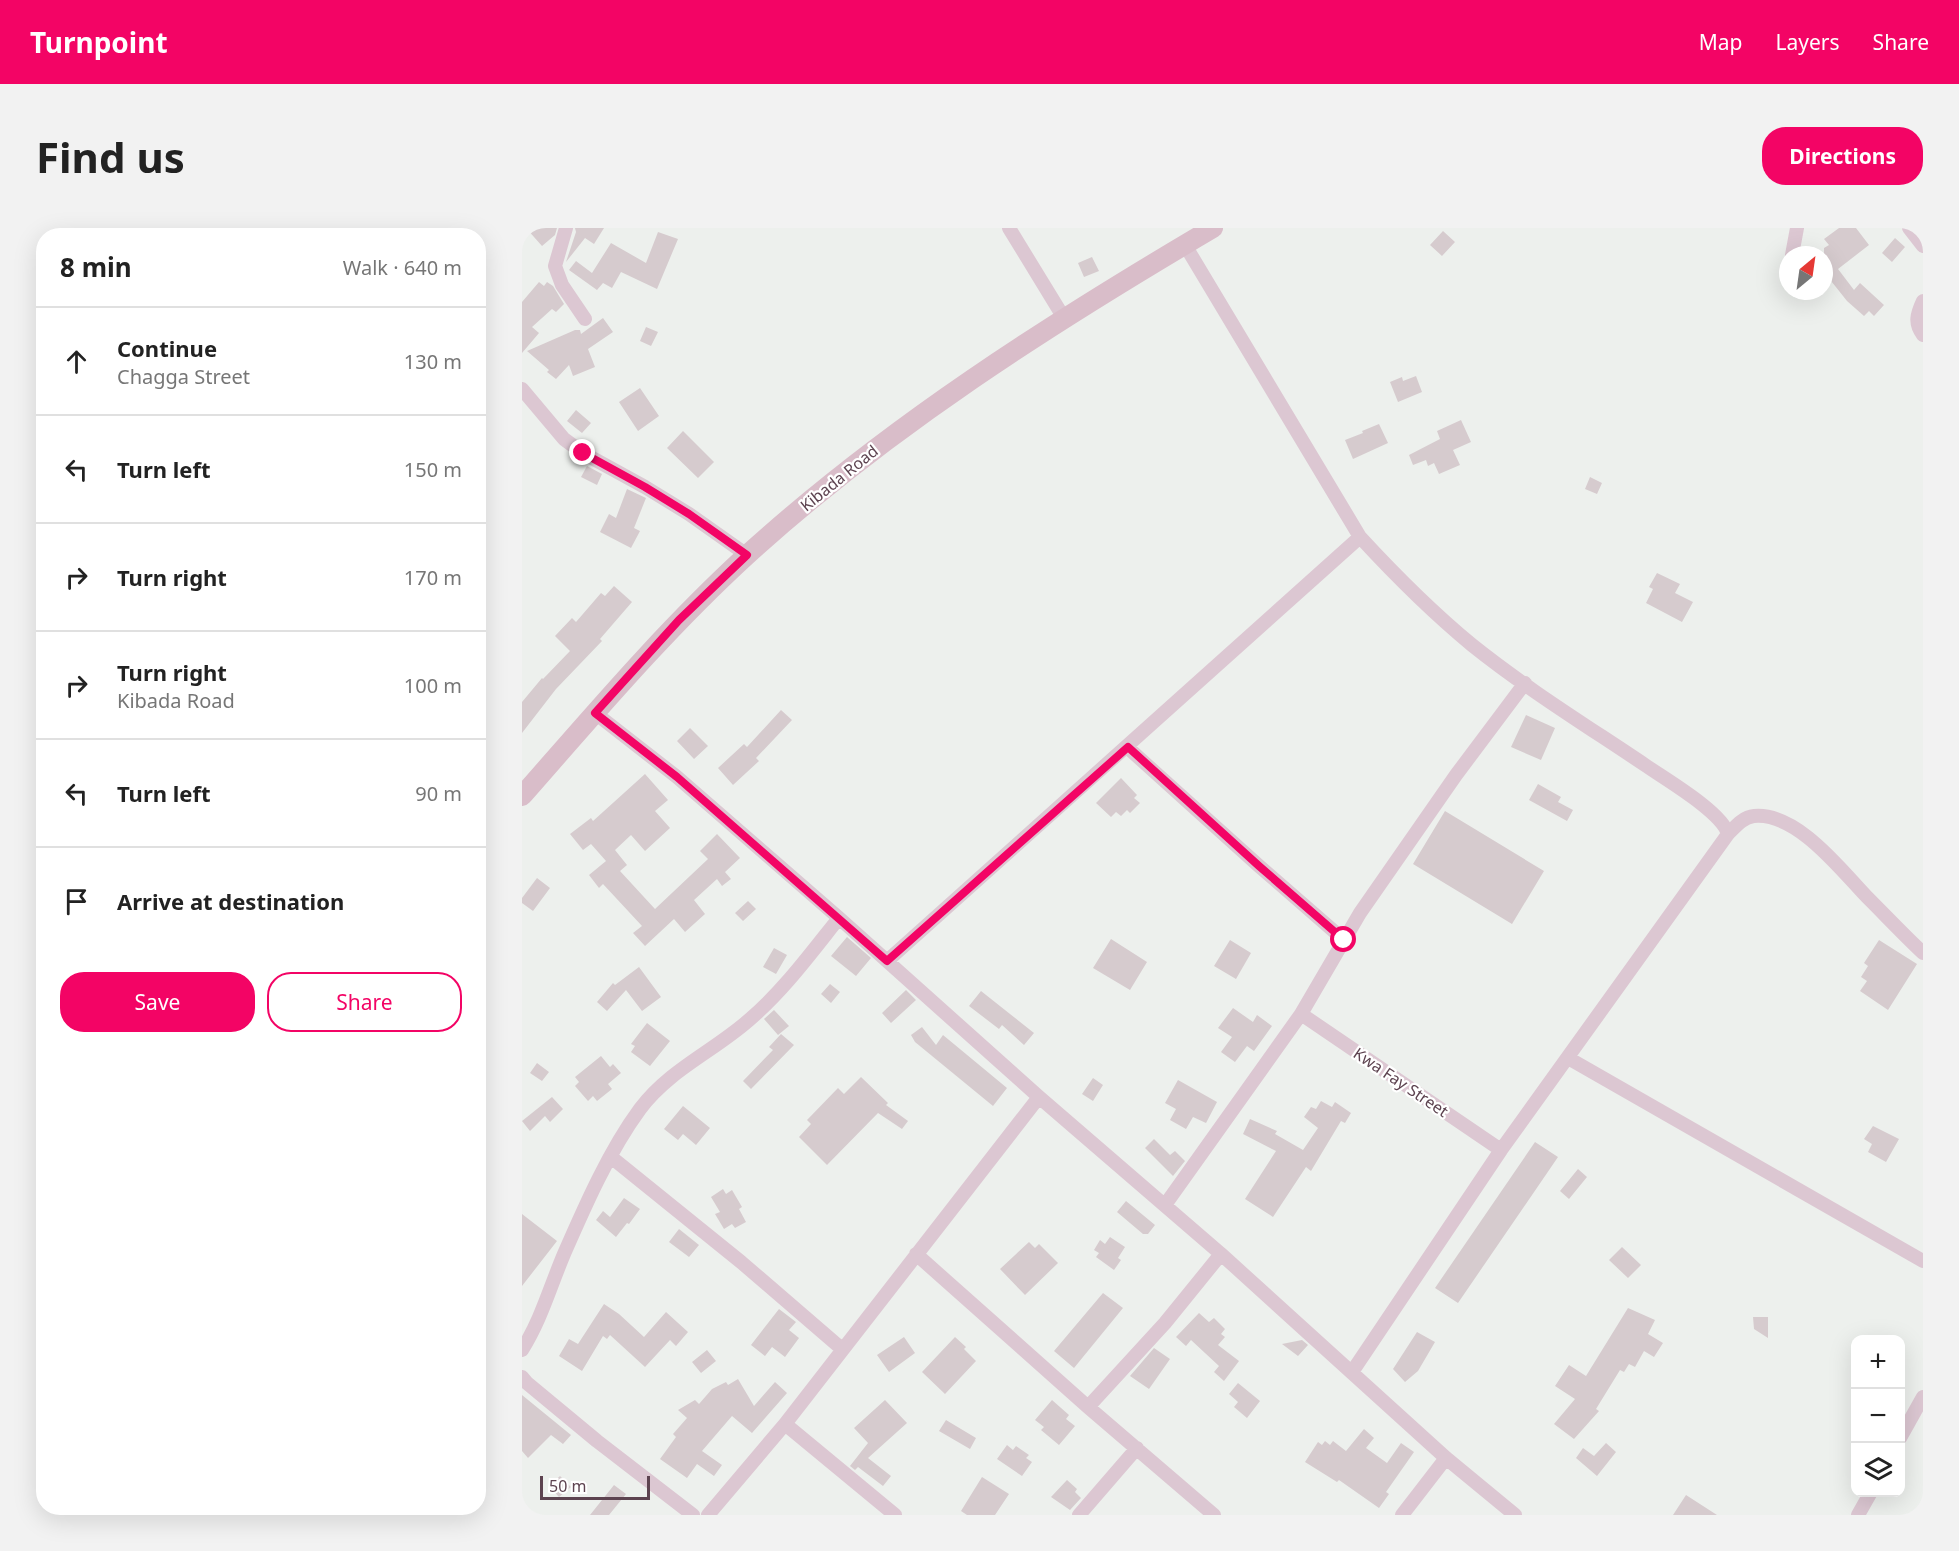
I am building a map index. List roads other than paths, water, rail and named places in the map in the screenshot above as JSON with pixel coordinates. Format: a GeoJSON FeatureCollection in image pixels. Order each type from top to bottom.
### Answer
{"type":"FeatureCollection","features":[{"type":"Feature","properties":{"kind":"main road","name":"Kibada Road"},"geometry":{"type":"LineString","coordinates":[[522,796],[679,620],[747,555],[845,472],[903,428],[1064,318],[1212,228]]}},
{"type":"Feature","properties":{"kind":"street"},"geometry":{"type":"LineString","coordinates":[[566,228],[555,266],[562,285],[585,319]]}},
{"type":"Feature","properties":{"kind":"street"},"geometry":{"type":"LineString","coordinates":[[1009,228],[1064,318]]}},
{"type":"Feature","properties":{"kind":"street"},"geometry":{"type":"LineString","coordinates":[[1794,246],[1797,228]]}},
{"type":"Feature","properties":{"kind":"street"},"geometry":{"type":"LineString","coordinates":[[1909,228],[1923,246]]}},
{"type":"Feature","properties":{"kind":"street"},"geometry":{"type":"LineString","coordinates":[[1185,245],[1360,537],[1397,577],[1473,645],[1525,684],[1685,793],[1720,819],[1728,834]]}},
{"type":"Feature","properties":{"kind":"street"},"geometry":{"type":"LineString","coordinates":[[1923,301],[1916,322],[1923,335]]}},
{"type":"Feature","properties":{"kind":"street"},"geometry":{"type":"LineString","coordinates":[[522,389],[564,439],[583,453],[689,514],[747,555]]}},
{"type":"Feature","properties":{"kind":"street"},"geometry":{"type":"LineString","coordinates":[[887,961],[1128,747],[1242,640],[1360,537]]}},
{"type":"Feature","properties":{"kind":"street"},"geometry":{"type":"LineString","coordinates":[[1165,1205],[1301,1014],[1360,913],[1456,775],[1525,684]]}},
{"type":"Feature","properties":{"kind":"street"},"geometry":{"type":"LineString","coordinates":[[595,713],[677,777],[839,918],[1039,1097],[1221,1254],[1446,1458],[1515,1515]]}},
{"type":"Feature","properties":{"kind":"street"},"geometry":{"type":"LineString","coordinates":[[1128,747],[1344,940]]}},
{"type":"Feature","properties":{"kind":"street"},"geometry":{"type":"LineString","coordinates":[[1352,1372],[1501,1150],[1728,834],[1741,821],[1752,816],[1766,816],[1781,821],[1825,853],[1923,953]]}},
{"type":"Feature","properties":{"kind":"street"},"geometry":{"type":"LineString","coordinates":[[522,1350],[534,1331],[564,1255],[611,1157],[641,1107],[672,1075],[747,1022],[767,1004],[839,918]]}},
{"type":"Feature","properties":{"kind":"street","name":"Kwa Fay Street"},"geometry":{"type":"LineString","coordinates":[[1301,1014],[1501,1150]]}},
{"type":"Feature","properties":{"kind":"street"},"geometry":{"type":"LineString","coordinates":[[1568,1058],[1923,1261]]}},
{"type":"Feature","properties":{"kind":"street"},"geometry":{"type":"LineString","coordinates":[[708,1515],[785,1424],[1039,1097]]}},
{"type":"Feature","properties":{"kind":"street"},"geometry":{"type":"LineString","coordinates":[[611,1157],[741,1262],[842,1349]]}},
{"type":"Feature","properties":{"kind":"street"},"geometry":{"type":"LineString","coordinates":[[916,1254],[1214,1515]]}},
{"type":"Feature","properties":{"kind":"street"},"geometry":{"type":"LineString","coordinates":[[1088,1407],[1166,1323],[1221,1254]]}},
{"type":"Feature","properties":{"kind":"street"},"geometry":{"type":"LineString","coordinates":[[522,1377],[526,1383],[597,1441],[693,1515]]}},
{"type":"Feature","properties":{"kind":"street"},"geometry":{"type":"LineString","coordinates":[[1905,1429],[1923,1397]]}},
{"type":"Feature","properties":{"kind":"street"},"geometry":{"type":"LineString","coordinates":[[785,1424],[895,1515]]}},
{"type":"Feature","properties":{"kind":"street"},"geometry":{"type":"LineString","coordinates":[[1079,1515],[1137,1448]]}},
{"type":"Feature","properties":{"kind":"street"},"geometry":{"type":"LineString","coordinates":[[1402,1515],[1446,1458]]}},
{"type":"Feature","properties":{"kind":"street"},"geometry":{"type":"LineString","coordinates":[[1858,1515],[1868,1497]]}}]}
